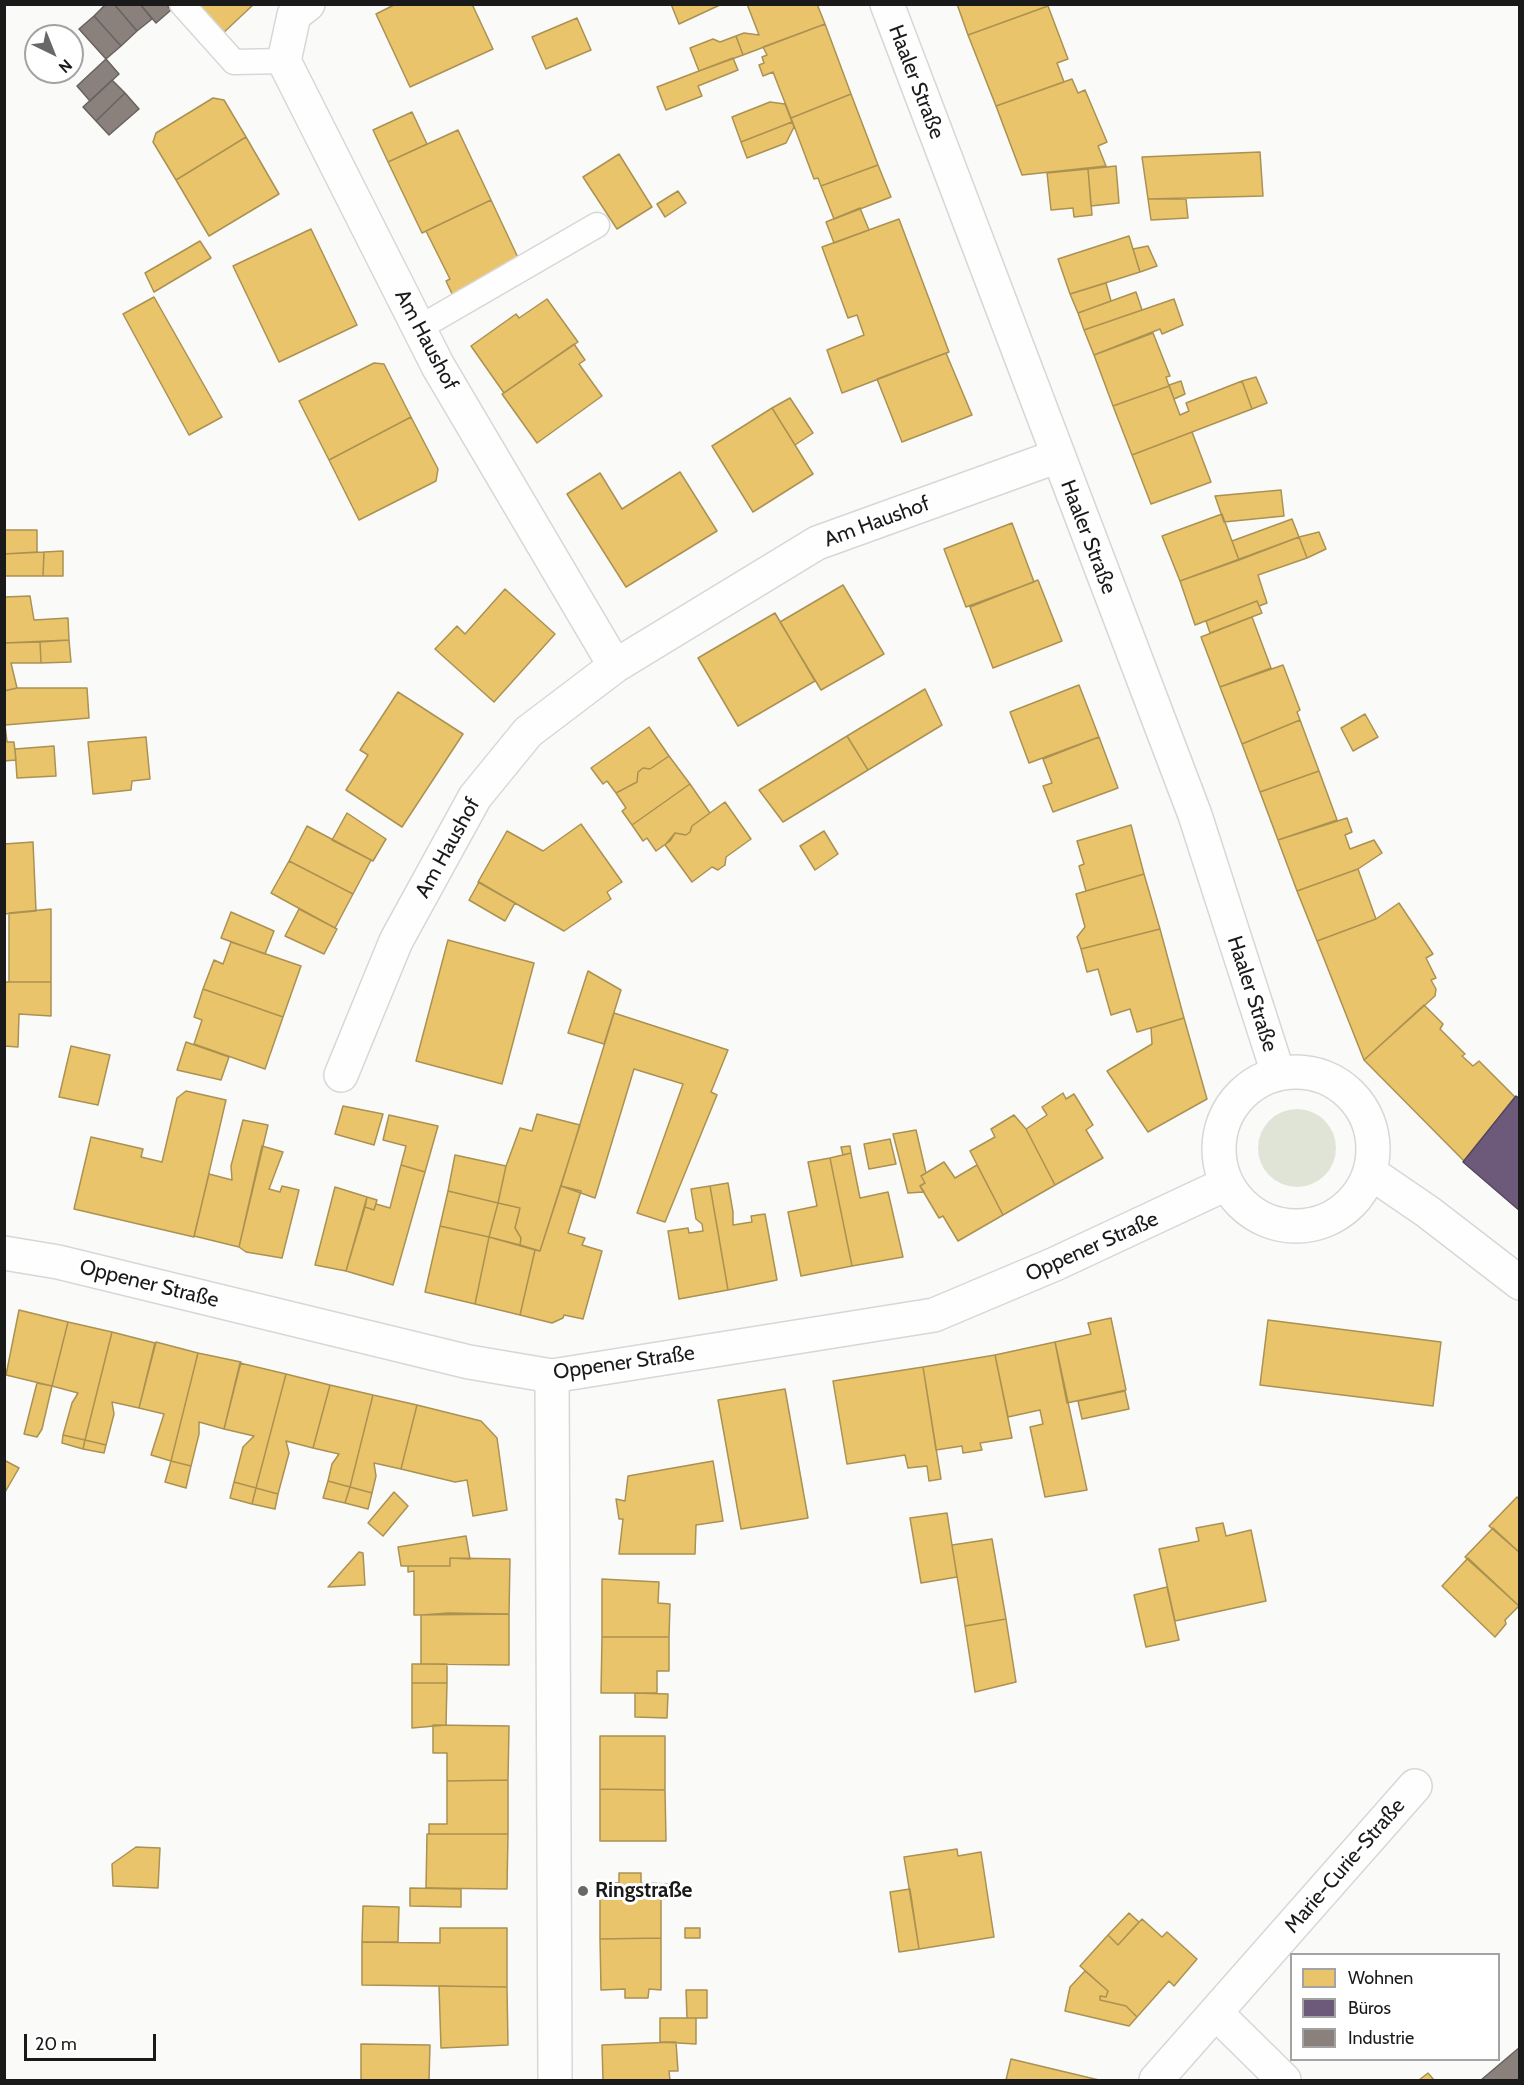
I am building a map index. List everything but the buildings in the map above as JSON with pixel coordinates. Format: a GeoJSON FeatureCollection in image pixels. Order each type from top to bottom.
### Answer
{"type":"FeatureCollection","features":[{"type":"Feature","properties":{"kind":"street"},"geometry":{"type":"LineString","coordinates":[[284,61],[294,15],[308,4]]}},
{"type":"Feature","properties":{"kind":"street","name":"Haaler Straße"},"geometry":{"type":"LineString","coordinates":[[887,4],[1195,815],[1278,1074]]}},
{"type":"Feature","properties":{"kind":"street","name":"Am Haushof"},"geometry":{"type":"LineString","coordinates":[[284,61],[444,376],[615,666]]}},
{"type":"Feature","properties":{"kind":"street","name":"Am Haushof"},"geometry":{"type":"LineString","coordinates":[[340,1075],[396,941],[475,797],[528,732],[615,666],[817,543],[1058,456]]}},
{"type":"Feature","properties":{"kind":"street"},"geometry":{"type":"LineString","coordinates":[[1302,1072],[1324,1077],[1344,1088],[1360,1106],[1371,1127],[1374,1150],[1371,1173],[1358,1196],[1339,1214],[1315,1225],[1288,1227],[1263,1221],[1241,1205],[1226,1184],[1218,1161],[1218,1138],[1226,1116],[1238,1096],[1257,1082],[1278,1074],[1302,1072]]}},
{"type":"Feature","properties":{"kind":"street"},"geometry":{"type":"LineString","coordinates":[[1371,1173],[1428,1212],[1520,1283]]}},
{"type":"Feature","properties":{"kind":"street","name":"Oppener Straße"},"geometry":{"type":"LineString","coordinates":[[4,1253],[58,1262],[469,1362],[552,1376],[934,1315],[1055,1264],[1226,1184]]}},
{"type":"Feature","properties":{"kind":"street"},"geometry":{"type":"LineString","coordinates":[[552,1376],[555,2080]]}},
{"type":"Feature","properties":{"kind":"street","name":"Marie-Curie-Straße"},"geometry":{"type":"LineString","coordinates":[[1156,2080],[1414,1786]]}},
{"type":"Feature","properties":{"kind":"street"},"geometry":{"type":"LineString","coordinates":[[1216,2013],[1284,2080]]}},
{"type":"Feature","properties":{"kind":"lane"},"geometry":{"type":"LineString","coordinates":[[182,4],[234,62],[284,61]]}},
{"type":"Feature","properties":{"kind":"lane"},"geometry":{"type":"LineString","coordinates":[[418,328],[597,225]]}},
{"type":"Feature","properties":{"kind":"shaded area"},"geometry":{"type":"Polygon","coordinates":[[[1297,1109],[1312,1112],[1325,1120],[1333,1133],[1336,1148],[1333,1163],[1325,1176],[1312,1184],[1297,1187],[1282,1184],[1269,1176],[1261,1163],[1258,1148],[1261,1133],[1269,1120],[1282,1112],[1297,1109]]]}},
{"type":"Feature","properties":{"kind":"place","name":"Ringstraße"},"geometry":{"type":"Point","coordinates":[583,1891]}}]}
